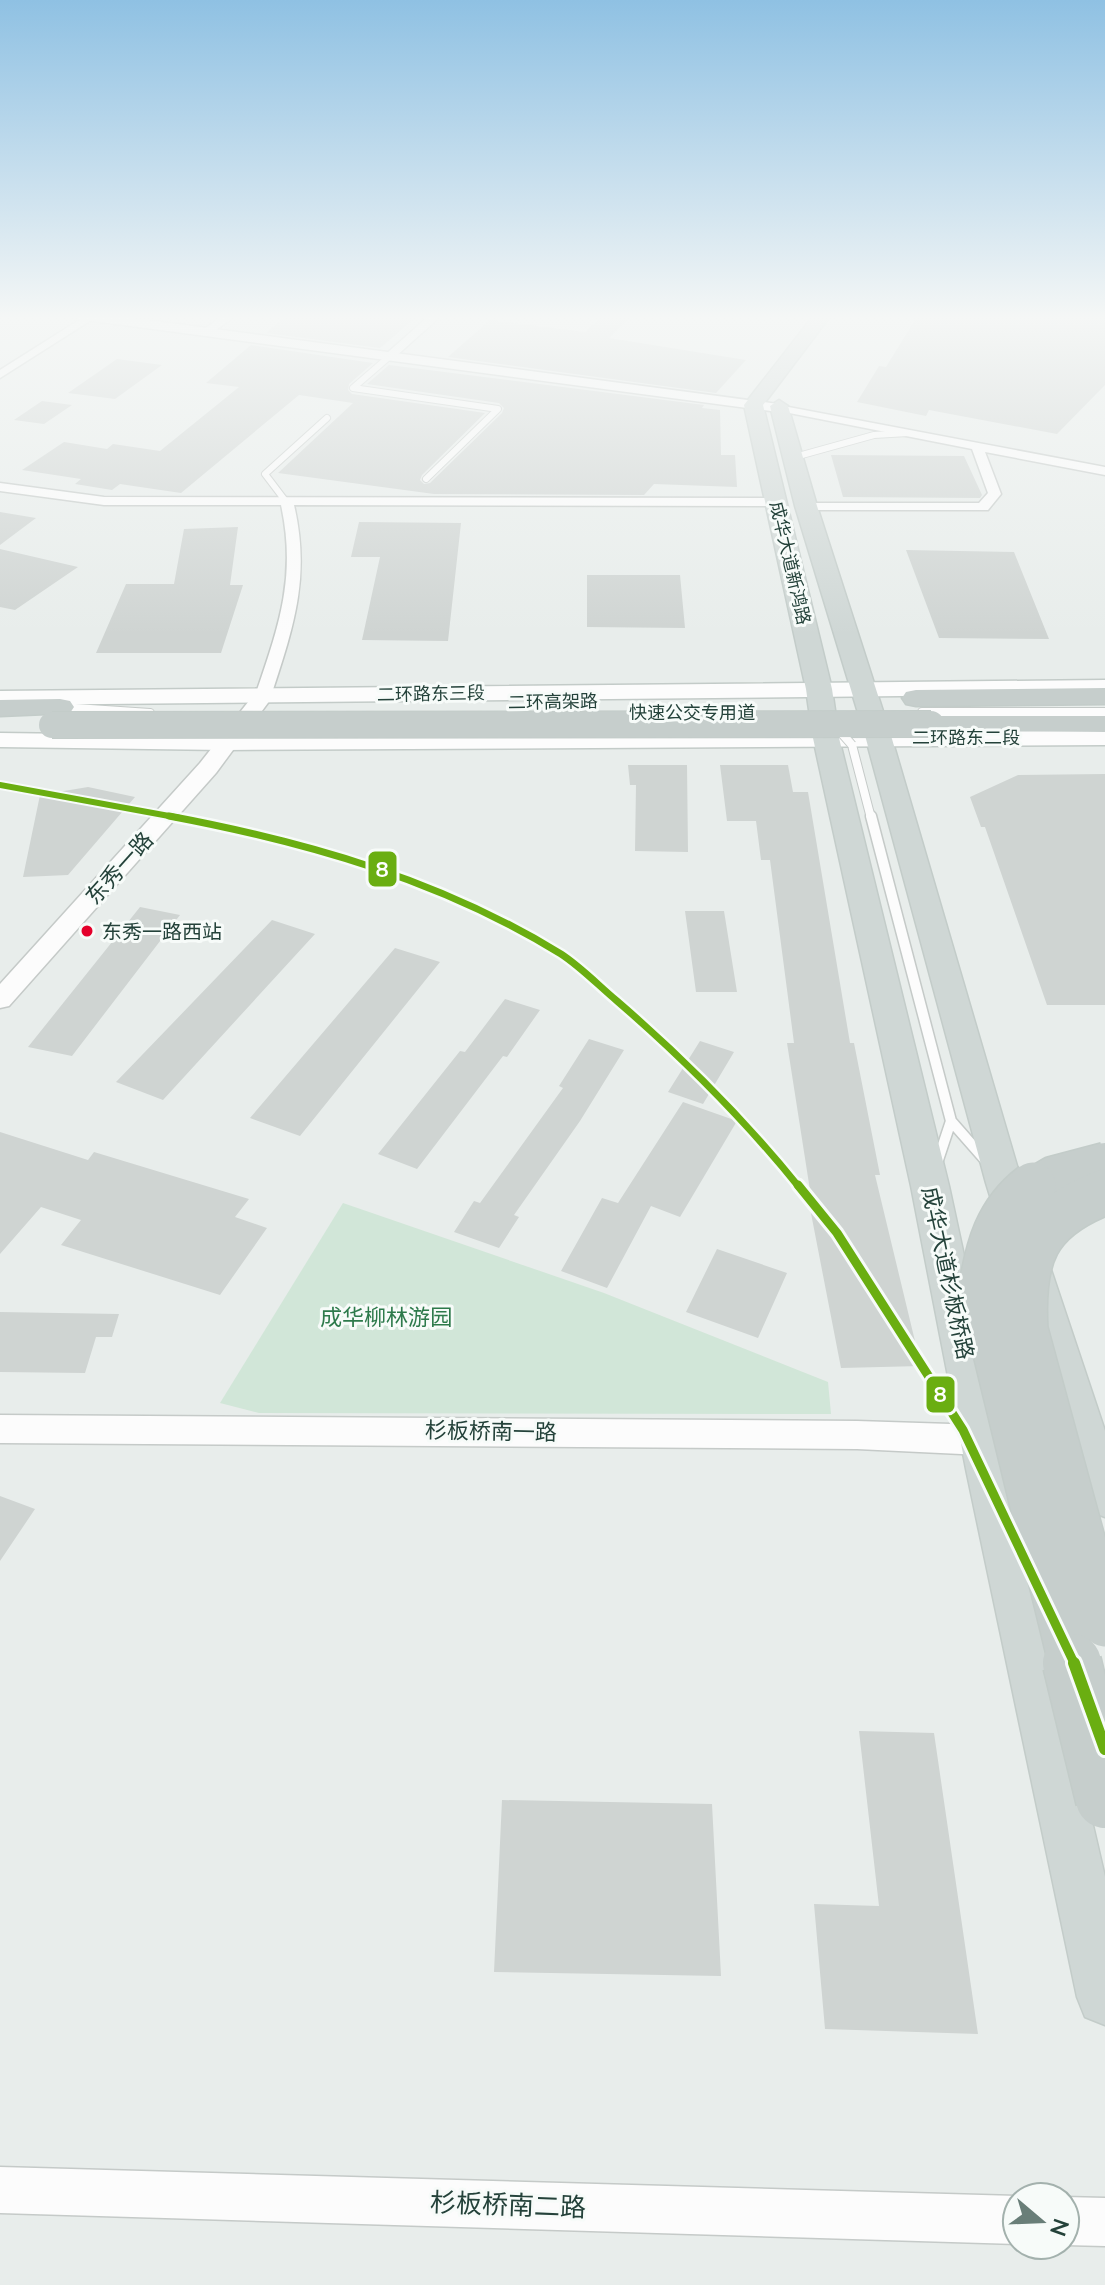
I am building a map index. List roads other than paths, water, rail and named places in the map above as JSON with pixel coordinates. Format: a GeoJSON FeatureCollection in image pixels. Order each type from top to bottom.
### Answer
{"type":"FeatureCollection","features":[{"type":"Feature","properties":{"kind":"highway"},"geometry":{"type":"LineString","coordinates":[[1045,696],[1105,687]]}},
{"type":"Feature","properties":{"kind":"highway","name":"二环高架路"},"geometry":{"type":"LineString","coordinates":[[0,725],[56,716],[1105,696]]}},
{"type":"Feature","properties":{"kind":"highway","name":"二环高架路"},"geometry":{"type":"LineString","coordinates":[[0,708],[56,716],[1105,724]]}},
{"type":"Feature","properties":{"kind":"highway"},"geometry":{"type":"LineString","coordinates":[[1105,1160],[1053,1172],[1021,1192],[995,1229],[985,1257],[981,1291],[1105,1799]]}},
{"type":"Feature","properties":{"kind":"highway"},"geometry":{"type":"LineString","coordinates":[[1105,1192],[1086,1197],[1062,1210],[1046,1225],[1034,1242],[1026,1266],[1022,1296],[1025,1330],[1105,1624]]}},
{"type":"Feature","properties":{"kind":"main road","name":"成华大道新鸿路"},"geometry":{"type":"LineString","coordinates":[[757,422],[819,689],[851,720]]}},
{"type":"Feature","properties":{"kind":"main road","name":"成华大道新鸿路"},"geometry":{"type":"LineString","coordinates":[[782,422],[806,506],[851,720]]}},
{"type":"Feature","properties":{"kind":"main road"},"geometry":{"type":"LineString","coordinates":[[0,740],[224,743],[851,720],[1105,687]]}},
{"type":"Feature","properties":{"kind":"main road","name":"二环路东三段"},"geometry":{"type":"LineString","coordinates":[[0,698],[819,689],[851,720]]}},
{"type":"Feature","properties":{"kind":"main road"},"geometry":{"type":"LineString","coordinates":[[851,720],[1105,1497]]}},
{"type":"Feature","properties":{"kind":"main road","name":"二环路东二段"},"geometry":{"type":"LineString","coordinates":[[851,720],[1105,738]]}},
{"type":"Feature","properties":{"kind":"main road","name":"成华大道杉板桥路"},"geometry":{"type":"LineString","coordinates":[[851,720],[930,1186],[982,1440],[1105,1997]]}},
{"type":"Feature","properties":{"kind":"street"},"geometry":{"type":"LineString","coordinates":[[852,422],[1105,471]]}},
{"type":"Feature","properties":{"kind":"street"},"geometry":{"type":"LineString","coordinates":[[806,506],[983,507],[995,494],[977,446]]}},
{"type":"Feature","properties":{"kind":"street"},"geometry":{"type":"LineString","coordinates":[[0,487],[104,501],[776,502]]}},
{"type":"Feature","properties":{"kind":"street"},"geometry":{"type":"LineString","coordinates":[[263,696],[296,591],[296,535],[287,503]]}},
{"type":"Feature","properties":{"kind":"street","name":"东秀一路"},"geometry":{"type":"LineString","coordinates":[[0,1000],[208,768],[224,743],[263,696]]}},
{"type":"Feature","properties":{"kind":"street","name":"杉板桥南一路"},"geometry":{"type":"LineString","coordinates":[[0,1429],[763,1434],[982,1440]]}},
{"type":"Feature","properties":{"kind":"street","name":"杉板桥南二路"},"geometry":{"type":"LineString","coordinates":[[0,2190],[1001,2220]]}},
{"type":"Feature","properties":{"kind":"street"},"geometry":{"type":"LineString","coordinates":[[1081,2221],[1105,2222]]}},
{"type":"Feature","properties":{"kind":"lane"},"geometry":{"type":"LineString","coordinates":[[287,503],[265,474],[323,422]]}},
{"type":"Feature","properties":{"kind":"lane"},"geometry":{"type":"LineString","coordinates":[[426,479],[485,422]]}},
{"type":"Feature","properties":{"kind":"lane"},"geometry":{"type":"LineString","coordinates":[[793,461],[802,455],[874,435],[914,433]]}},
{"type":"Feature","properties":{"kind":"lane"},"geometry":{"type":"LineString","coordinates":[[913,712],[1105,712]]}},
{"type":"Feature","properties":{"kind":"lane"},"geometry":{"type":"LineString","coordinates":[[796,713],[838,728],[851,720],[951,1121],[1004,1183]]}},
{"type":"Feature","properties":{"kind":"lane"},"geometry":{"type":"LineString","coordinates":[[56,716],[481,714]]}},
{"type":"Feature","properties":{"kind":"lane"},"geometry":{"type":"LineString","coordinates":[[56,716],[183,715]]}},
{"type":"Feature","properties":{"kind":"lane"},"geometry":{"type":"LineString","coordinates":[[930,1186],[951,1121]]}},
{"type":"Feature","properties":{"kind":"place","name":"东秀一路西站"},"geometry":{"type":"Point","coordinates":[87,931]}},
{"type":"Feature","properties":{"kind":"park label","name":"成华柳林游园"},"geometry":{"type":"Point","coordinates":[386,1317]}}]}
